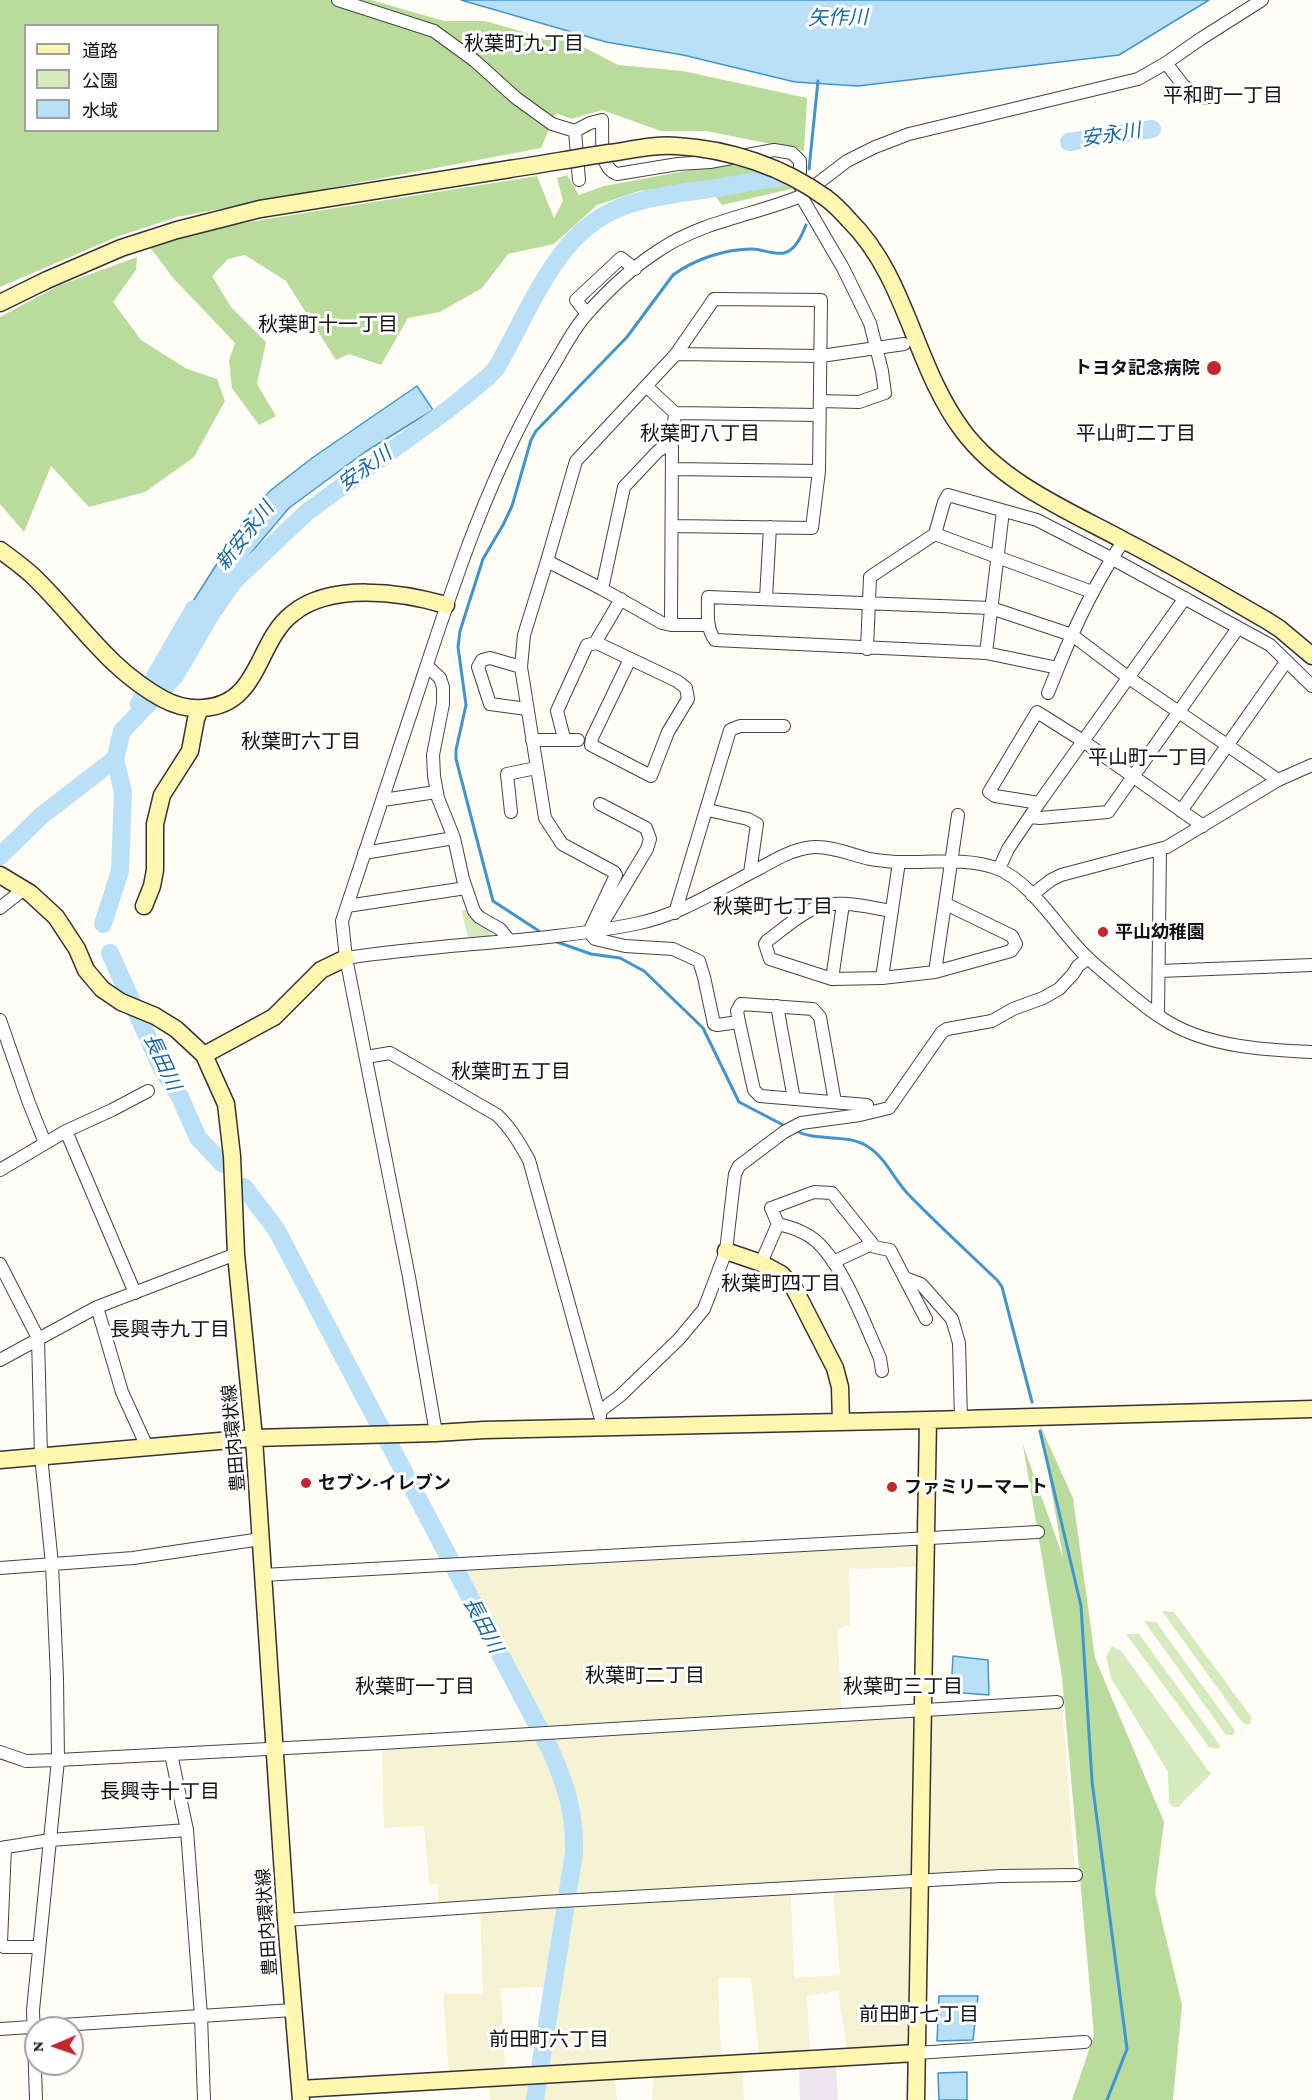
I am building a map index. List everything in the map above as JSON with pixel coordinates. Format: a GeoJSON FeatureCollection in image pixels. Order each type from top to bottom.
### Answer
{"type":"FeatureCollection","features":[{"type":"Feature","properties":{"kind":"street"},"geometry":{"type":"LineString","coordinates":[[338,0],[434,31],[475,61],[516,98],[552,124],[575,131],[602,120],[604,164],[609,171],[617,174],[678,164],[710,162],[774,150],[792,153],[800,161],[801,196],[821,229],[870,323],[885,393],[859,402],[820,401]]}},
{"type":"Feature","properties":{"kind":"street"},"geometry":{"type":"LineString","coordinates":[[436,1433],[409,1277],[346,958],[342,921],[446,604],[477,522],[511,444],[539,390],[587,314],[659,249],[736,216],[772,208],[801,196],[847,162],[875,147],[909,134],[1138,80],[1262,0]]}},
{"type":"Feature","properties":{"kind":"street"},"geometry":{"type":"LineString","coordinates":[[1166,63],[1183,85],[1197,98],[1209,97]]}},
{"type":"Feature","properties":{"kind":"street"},"geometry":{"type":"LineString","coordinates":[[575,131],[579,180]]}},
{"type":"Feature","properties":{"kind":"street"},"geometry":{"type":"LineString","coordinates":[[0,303],[121,248],[177,230],[260,209],[643,148],[675,146],[734,154],[773,169],[827,198],[868,240],[886,267],[948,409],[963,432],[982,452],[1008,474],[1073,515],[1124,540],[1266,620],[1312,656]]}},
{"type":"Feature","properties":{"kind":"street"},"geometry":{"type":"LineString","coordinates":[[587,314],[576,300],[621,258],[635,269]]}},
{"type":"Feature","properties":{"kind":"street"},"geometry":{"type":"LineString","coordinates":[[672,526],[812,528],[819,471],[821,300],[714,299],[676,354],[576,460],[524,635],[521,667],[545,819],[562,844],[616,875],[594,931],[595,939],[625,946],[673,949],[699,961],[714,1024],[739,1022]]}},
{"type":"Feature","properties":{"kind":"street"},"geometry":{"type":"LineString","coordinates":[[676,354],[821,356],[904,344]]}},
{"type":"Feature","properties":{"kind":"street"},"geometry":{"type":"LineString","coordinates":[[646,386],[675,413],[819,415]]}},
{"type":"Feature","properties":{"kind":"street"},"geometry":{"type":"LineString","coordinates":[[671,625],[672,442],[675,413]]}},
{"type":"Feature","properties":{"kind":"street"},"geometry":{"type":"LineString","coordinates":[[602,588],[624,487],[658,451],[672,442]]}},
{"type":"Feature","properties":{"kind":"street"},"geometry":{"type":"LineString","coordinates":[[672,468],[819,471]]}},
{"type":"Feature","properties":{"kind":"street"},"geometry":{"type":"LineString","coordinates":[[867,649],[867,602],[870,577],[935,534],[948,495],[1037,520],[1111,558],[1270,645],[1312,686]]}},
{"type":"Feature","properties":{"kind":"street"},"geometry":{"type":"LineString","coordinates":[[986,653],[1003,511]]}},
{"type":"Feature","properties":{"kind":"street"},"geometry":{"type":"LineString","coordinates":[[766,598],[770,527]]}},
{"type":"Feature","properties":{"kind":"street"},"geometry":{"type":"LineString","coordinates":[[935,534],[1092,592]]}},
{"type":"Feature","properties":{"kind":"street"},"geometry":{"type":"LineString","coordinates":[[1048,693],[1092,592],[1124,540]]}},
{"type":"Feature","properties":{"kind":"street"},"geometry":{"type":"LineString","coordinates":[[0,550],[33,576],[105,656],[138,685],[166,701],[190,708],[200,709],[224,704],[240,692],[252,679],[284,622],[290,615],[305,606],[328,597],[387,592],[446,604]]}},
{"type":"Feature","properties":{"kind":"street"},"geometry":{"type":"LineString","coordinates":[[547,561],[602,588],[663,623],[709,625]]}},
{"type":"Feature","properties":{"kind":"street"},"geometry":{"type":"LineString","coordinates":[[1058,668],[986,653],[715,640],[709,625],[708,597],[991,608],[1072,635],[1129,678],[1278,780]]}},
{"type":"Feature","properties":{"kind":"street"},"geometry":{"type":"LineString","coordinates":[[999,869],[1008,849],[1185,598]]}},
{"type":"Feature","properties":{"kind":"street"},"geometry":{"type":"LineString","coordinates":[[595,643],[621,599]]}},
{"type":"Feature","properties":{"kind":"street"},"geometry":{"type":"LineString","coordinates":[[1030,817],[1108,812],[1238,628]]}},
{"type":"Feature","properties":{"kind":"street"},"geometry":{"type":"LineString","coordinates":[[564,738],[557,711],[587,645],[595,643],[630,659],[677,681],[686,688],[688,699],[668,732],[651,776],[591,745],[592,738],[630,659]]}},
{"type":"Feature","properties":{"kind":"street"},"geometry":{"type":"LineString","coordinates":[[521,667],[490,658],[482,660],[478,667],[490,704],[527,709]]}},
{"type":"Feature","properties":{"kind":"street"},"geometry":{"type":"LineString","coordinates":[[1181,811],[1286,662]]}},
{"type":"Feature","properties":{"kind":"street"},"geometry":{"type":"LineString","coordinates":[[427,666],[440,678],[443,687],[443,704],[433,755],[436,792],[454,838],[474,911],[479,917],[500,929],[509,940]]}},
{"type":"Feature","properties":{"kind":"street"},"geometry":{"type":"LineString","coordinates":[[144,906],[152,886],[155,870],[155,824],[162,795],[190,751],[200,709]]}},
{"type":"Feature","properties":{"kind":"street"},"geometry":{"type":"LineString","coordinates":[[1039,804],[995,796],[989,792],[1037,712],[1083,741],[1203,826]]}},
{"type":"Feature","properties":{"kind":"street"},"geometry":{"type":"LineString","coordinates":[[675,913],[708,810],[730,730],[740,726],[784,726]]}},
{"type":"Feature","properties":{"kind":"street"},"geometry":{"type":"LineString","coordinates":[[532,740],[564,738],[579,740]]}},
{"type":"Feature","properties":{"kind":"street"},"geometry":{"type":"LineString","coordinates":[[1032,895],[1061,875],[1160,850],[1278,780],[1312,765]]}},
{"type":"Feature","properties":{"kind":"street"},"geometry":{"type":"LineString","coordinates":[[511,812],[507,774],[536,768]]}},
{"type":"Feature","properties":{"kind":"street"},"geometry":{"type":"LineString","coordinates":[[383,800],[436,792]]}},
{"type":"Feature","properties":{"kind":"street"},"geometry":{"type":"LineString","coordinates":[[594,931],[605,918],[647,849],[650,839],[646,828],[600,804]]}},
{"type":"Feature","properties":{"kind":"street"},"geometry":{"type":"LineString","coordinates":[[708,810],[748,819],[757,824],[750,873]]}},
{"type":"Feature","properties":{"kind":"street"},"geometry":{"type":"LineString","coordinates":[[935,972],[958,815]]}},
{"type":"Feature","properties":{"kind":"street"},"geometry":{"type":"LineString","coordinates":[[364,853],[454,838]]}},
{"type":"Feature","properties":{"kind":"street"},"geometry":{"type":"LineString","coordinates":[[204,1055],[274,1017],[321,970],[346,958],[390,951],[594,931],[638,924],[675,913],[750,873],[801,849],[813,847],[824,847],[874,860],[953,861],[976,863],[999,869],[1021,884],[1032,895],[1087,959],[1158,1015],[1193,1034],[1220,1042],[1284,1051],[1312,1052]]}},
{"type":"Feature","properties":{"kind":"street"},"geometry":{"type":"LineString","coordinates":[[1158,1015],[1160,850]]}},
{"type":"Feature","properties":{"kind":"street"},"geometry":{"type":"LineString","coordinates":[[882,978],[899,862]]}},
{"type":"Feature","properties":{"kind":"street"},"geometry":{"type":"LineString","coordinates":[[0,908],[12,882]]}},
{"type":"Feature","properties":{"kind":"street","name":"豊田内環状線"},"geometry":{"type":"LineString","coordinates":[[12,882],[56,917],[77,949],[86,970],[102,989],[121,1002],[156,1016],[176,1029],[204,1055],[226,1104],[232,1156],[236,1254],[254,1438],[300,2095]]}},
{"type":"Feature","properties":{"kind":"street"},"geometry":{"type":"LineString","coordinates":[[347,906],[466,888]]}},
{"type":"Feature","properties":{"kind":"street"},"geometry":{"type":"LineString","coordinates":[[892,911],[843,904],[824,905],[812,909],[765,944],[770,959],[832,979],[882,978],[935,972],[1011,951],[1016,944],[1012,936],[946,904]]}},
{"type":"Feature","properties":{"kind":"street"},"geometry":{"type":"LineString","coordinates":[[832,979],[843,904]]}},
{"type":"Feature","properties":{"kind":"street"},"geometry":{"type":"LineString","coordinates":[[601,1420],[621,1395],[704,1310],[726,1251],[735,1174],[745,1161],[790,1129],[806,1121],[850,1116],[889,1108],[942,1032],[947,1029],[992,1021],[1043,998],[1059,989],[1078,966],[1087,959]]}},
{"type":"Feature","properties":{"kind":"street"},"geometry":{"type":"LineString","coordinates":[[1160,971],[1312,965]]}},
{"type":"Feature","properties":{"kind":"street"},"geometry":{"type":"LineString","coordinates":[[835,1102],[820,1017],[813,1010],[741,1004],[737,1011],[739,1022],[754,1090],[760,1096],[867,1105]]}},
{"type":"Feature","properties":{"kind":"street"},"geometry":{"type":"LineString","coordinates":[[777,1006],[794,1099]]}},
{"type":"Feature","properties":{"kind":"street"},"geometry":{"type":"LineString","coordinates":[[0,1020],[45,1143]]}},
{"type":"Feature","properties":{"kind":"street"},"geometry":{"type":"LineString","coordinates":[[366,1057],[390,1053],[497,1115],[506,1123],[519,1142],[529,1160],[601,1420]]}},
{"type":"Feature","properties":{"kind":"street"},"geometry":{"type":"LineString","coordinates":[[0,1170],[66,1131],[148,1091]]}},
{"type":"Feature","properties":{"kind":"street"},"geometry":{"type":"LineString","coordinates":[[66,1131],[135,1293]]}},
{"type":"Feature","properties":{"kind":"street"},"geometry":{"type":"LineString","coordinates":[[761,1263],[778,1224],[771,1208],[814,1192],[832,1193],[872,1244],[890,1251],[926,1319]]}},
{"type":"Feature","properties":{"kind":"street"},"geometry":{"type":"LineString","coordinates":[[778,1224],[791,1227],[816,1240],[833,1262],[840,1272],[880,1358],[882,1371]]}},
{"type":"Feature","properties":{"kind":"street"},"geometry":{"type":"LineString","coordinates":[[833,1262],[872,1244]]}},
{"type":"Feature","properties":{"kind":"street"},"geometry":{"type":"LineString","coordinates":[[726,1251],[761,1263],[781,1274],[794,1288],[835,1368],[840,1388],[841,1422]]}},
{"type":"Feature","properties":{"kind":"street"},"geometry":{"type":"LineString","coordinates":[[2,1355],[97,1307],[236,1254]]}},
{"type":"Feature","properties":{"kind":"street"},"geometry":{"type":"LineString","coordinates":[[0,1264],[38,1338],[41,1456],[52,1563],[58,1760],[34,2016]]}},
{"type":"Feature","properties":{"kind":"street"},"geometry":{"type":"LineString","coordinates":[[905,1278],[921,1284],[952,1319],[959,1343],[961,1419]]}},
{"type":"Feature","properties":{"kind":"street"},"geometry":{"type":"LineString","coordinates":[[97,1307],[122,1392],[147,1447]]}},
{"type":"Feature","properties":{"kind":"street"},"geometry":{"type":"LineString","coordinates":[[0,1460],[254,1438],[436,1433],[601,1420],[841,1422],[1312,1409]]}},
{"type":"Feature","properties":{"kind":"street"},"geometry":{"type":"LineString","coordinates":[[916,2100],[928,1420]]}},
{"type":"Feature","properties":{"kind":"street"},"geometry":{"type":"LineString","coordinates":[[263,1575],[1038,1532]]}},
{"type":"Feature","properties":{"kind":"street"},"geometry":{"type":"LineString","coordinates":[[0,1568],[133,1558],[261,1539]]}},
{"type":"Feature","properties":{"kind":"street"},"geometry":{"type":"LineString","coordinates":[[0,1752],[26,1761],[58,1760],[542,1733],[922,1708],[1057,1702]]}},
{"type":"Feature","properties":{"kind":"street"},"geometry":{"type":"LineString","coordinates":[[171,1754],[187,1830],[201,2016],[204,2100]]}},
{"type":"Feature","properties":{"kind":"street"},"geometry":{"type":"LineString","coordinates":[[39,1947],[4,1947],[1,1944],[2,1848],[50,1840],[187,1830]]}},
{"type":"Feature","properties":{"kind":"street"},"geometry":{"type":"LineString","coordinates":[[286,1920],[1001,1876],[1076,1875]]}},
{"type":"Feature","properties":{"kind":"street"},"geometry":{"type":"LineString","coordinates":[[84,2023],[293,2010]]}},
{"type":"Feature","properties":{"kind":"street"},"geometry":{"type":"LineString","coordinates":[[0,2028],[24,2027]]}},
{"type":"Feature","properties":{"kind":"street"},"geometry":{"type":"LineString","coordinates":[[300,2095],[1085,2042]]}},
{"type":"Feature","properties":{"kind":"street"},"geometry":{"type":"LineString","coordinates":[[35,2076],[36,2100]]}},
{"type":"Feature","properties":{"kind":"shaded area"},"geometry":{"type":"Polygon","coordinates":[[[916,1539],[918,1567],[849,1569],[850,1625],[837,1629],[842,1714],[543,1729],[458,1565],[916,1539]]]}},
{"type":"Feature","properties":{"kind":"shaded area"},"geometry":{"type":"Polygon","coordinates":[[[1062,1705],[1075,1871],[926,1877],[929,1714],[1062,1705]]]}},
{"type":"Feature","properties":{"kind":"shaded area"},"geometry":{"type":"Polygon","coordinates":[[[918,1712],[919,1881],[574,1896],[581,1819],[550,1736],[918,1712]]]}},
{"type":"Feature","properties":{"kind":"shaded area"},"geometry":{"type":"Polygon","coordinates":[[[538,1733],[559,1785],[570,1826],[562,1896],[439,1905],[437,1883],[429,1885],[424,1826],[384,1828],[382,1743],[538,1733]]]}},
{"type":"Feature","properties":{"kind":"shaded area"},"geometry":{"type":"Polygon","coordinates":[[[912,1887],[909,2046],[847,2050],[838,1991],[807,1996],[810,2054],[759,2056],[751,1978],[718,1978],[721,2059],[547,2070],[571,1908],[791,1894],[794,1978],[840,1975],[833,1892],[912,1887]]]}},
{"type":"Feature","properties":{"kind":"shaded area"},"geometry":{"type":"Polygon","coordinates":[[[562,1901],[550,1987],[501,1988],[505,2072],[449,2074],[443,1994],[483,1994],[480,1907],[562,1901]]]}},
{"type":"Feature","properties":{"kind":"shaded area"},"geometry":{"type":"Polygon","coordinates":[[[836,2066],[838,2100],[800,2100],[799,2068],[836,2066]]]}},
{"type":"Feature","properties":{"kind":"shaded area"},"geometry":{"type":"Polygon","coordinates":[[[743,2070],[744,2100],[652,2100],[653,2078],[743,2070]]]}},
{"type":"Feature","properties":{"kind":"shaded area"},"geometry":{"type":"Polygon","coordinates":[[[534,2077],[530,2100],[490,2100],[489,2079],[534,2077]]]}},
{"type":"Feature","properties":{"kind":"shaded area"},"geometry":{"type":"Polygon","coordinates":[[[615,2078],[617,2100],[542,2100],[544,2085],[615,2078]]]}},
{"type":"Feature","properties":{"kind":"green space"},"geometry":{"type":"Polygon","coordinates":[[[0,0],[371,0],[444,21],[485,21],[552,40],[572,41],[618,65],[683,71],[807,98],[804,152],[794,146],[706,131],[661,131],[602,110],[571,119],[556,113],[541,148],[177,217],[119,236],[0,287],[0,0]]]}},
{"type":"Feature","properties":{"kind":"green space"},"geometry":{"type":"Polygon","coordinates":[[[729,163],[750,168],[795,188],[722,205],[706,183],[639,191],[597,205],[554,244],[508,254],[482,288],[440,312],[408,318],[381,365],[349,354],[336,360],[286,281],[245,255],[228,259],[212,276],[231,307],[266,342],[257,384],[276,416],[259,425],[232,388],[229,361],[235,343],[174,279],[149,246],[200,231],[537,176],[554,218],[563,201],[557,178],[567,175],[579,195],[604,186],[729,163]]]}},
{"type":"Feature","properties":{"kind":"green space"},"geometry":{"type":"Polygon","coordinates":[[[137,257],[136,270],[113,302],[141,340],[187,369],[217,379],[225,401],[194,457],[145,492],[89,507],[51,466],[24,532],[0,504],[0,317],[58,286],[137,257]]]}},
{"type":"Feature","properties":{"kind":"green space"},"geometry":{"type":"Polygon","coordinates":[[[469,910],[490,929],[491,936],[468,938],[462,912],[469,910]]]}},
{"type":"Feature","properties":{"kind":"green space"},"geometry":{"type":"Polygon","coordinates":[[[1040,1425],[1073,1498],[1095,1658],[1164,1822],[1155,1892],[1182,2005],[1173,2100],[1072,2100],[1094,2035],[1062,1677],[1023,1445],[1063,1557],[1040,1425]]]}},
{"type":"Feature","properties":{"kind":"green space"},"geometry":{"type":"Polygon","coordinates":[[[1162,1611],[1174,1612],[1252,1718],[1250,1724],[1242,1722],[1162,1611]]]}},
{"type":"Feature","properties":{"kind":"green space"},"geometry":{"type":"Polygon","coordinates":[[[1144,1621],[1156,1622],[1234,1729],[1233,1735],[1226,1735],[1144,1621]]]}},
{"type":"Feature","properties":{"kind":"green space"},"geometry":{"type":"Polygon","coordinates":[[[1126,1634],[1139,1634],[1220,1748],[1209,1747],[1126,1634]]]}},
{"type":"Feature","properties":{"kind":"green space"},"geometry":{"type":"Polygon","coordinates":[[[1112,1646],[1121,1651],[1211,1774],[1178,1807],[1173,1807],[1169,1802],[1168,1772],[1111,1678],[1106,1656],[1112,1646]]]}},
{"type":"Feature","properties":{"kind":"water","name":"矢作川"},"geometry":{"type":"Polygon","coordinates":[[[461,0],[1209,0],[1119,55],[858,86],[795,82],[683,55],[606,42],[461,0]]]}},
{"type":"Feature","properties":{"kind":"water"},"geometry":{"type":"Polygon","coordinates":[[[417,386],[433,410],[365,452],[289,508],[234,573],[200,623],[174,631],[250,512],[271,490],[312,458],[417,386]]]}},
{"type":"Feature","properties":{"kind":"water"},"geometry":{"type":"Polygon","coordinates":[[[953,1656],[988,1660],[989,1695],[951,1692],[953,1656]]]}},
{"type":"Feature","properties":{"kind":"water"},"geometry":{"type":"Polygon","coordinates":[[[939,1996],[978,1996],[973,2040],[937,2041],[939,1996]]]}},
{"type":"Feature","properties":{"kind":"water"},"geometry":{"type":"Polygon","coordinates":[[[967,2072],[967,2100],[939,2100],[938,2073],[967,2072]]]}},
{"type":"Feature","properties":{"kind":"waterway"},"geometry":{"type":"LineString","coordinates":[[809,169],[818,81]]}},
{"type":"Feature","properties":{"kind":"waterway","name":"安永川"},"geometry":{"type":"LineString","coordinates":[[1069,142],[1152,129]]}},
{"type":"Feature","properties":{"kind":"waterway","name":"安永川"},"geometry":{"type":"LineString","coordinates":[[0,856],[41,816],[115,759],[122,731],[175,676],[211,614],[234,581],[307,512],[450,408],[488,377],[497,367],[551,269],[575,238],[591,224],[608,213],[645,200],[785,177]]}},
{"type":"Feature","properties":{"kind":"waterway"},"geometry":{"type":"LineString","coordinates":[[539,931],[493,901],[456,759],[466,705],[458,647],[460,631],[483,559],[512,506],[531,440],[536,431],[627,337],[673,275],[701,260],[731,251],[752,249],[784,253],[795,245],[806,225]]}},
{"type":"Feature","properties":{"kind":"waterway","name":"新安永川"},"geometry":{"type":"LineString","coordinates":[[139,704],[194,609]]}},
{"type":"Feature","properties":{"kind":"waterway","name":"長田川"},"geometry":{"type":"LineString","coordinates":[[103,924],[120,871],[123,792],[115,759]]}},
{"type":"Feature","properties":{"kind":"waterway"},"geometry":{"type":"LineString","coordinates":[[557,942],[591,954],[620,958],[644,971],[703,1028],[739,1102],[787,1127]]}},
{"type":"Feature","properties":{"kind":"waterway","name":"長田川"},"geometry":{"type":"LineString","coordinates":[[110,953],[162,1069],[180,1097],[198,1138],[223,1164]]}},
{"type":"Feature","properties":{"kind":"waterway"},"geometry":{"type":"LineString","coordinates":[[796,1131],[813,1136],[850,1140],[867,1146],[884,1162],[908,1194],[998,1281],[1002,1287],[1032,1402]]}},
{"type":"Feature","properties":{"kind":"waterway","name":"長田川"},"geometry":{"type":"LineString","coordinates":[[244,1187],[276,1229],[550,1749],[565,1787],[573,1825],[574,1853],[535,2100]]}},
{"type":"Feature","properties":{"kind":"waterway"},"geometry":{"type":"LineString","coordinates":[[1040,1431],[1081,1606],[1092,1781],[1127,2049],[1107,2100]]}},
{"type":"Feature","properties":{"kind":"place","name":"トヨタ記念病院"},"geometry":{"type":"Point","coordinates":[1214,368]}},
{"type":"Feature","properties":{"kind":"place","name":"平山幼稚園"},"geometry":{"type":"Point","coordinates":[1103,932]}},
{"type":"Feature","properties":{"kind":"place","name":"セブン-イレブン"},"geometry":{"type":"Point","coordinates":[306,1483]}},
{"type":"Feature","properties":{"kind":"place","name":"ファミリーマート"},"geometry":{"type":"Point","coordinates":[892,1487]}},
{"type":"Feature","properties":{"kind":"district","name":"秋葉町九丁目"},"geometry":{"type":"Point","coordinates":[524,44]}},
{"type":"Feature","properties":{"kind":"district","name":"平和町一丁目"},"geometry":{"type":"Point","coordinates":[1223,96]}},
{"type":"Feature","properties":{"kind":"district","name":"秋葉町十一丁目"},"geometry":{"type":"Point","coordinates":[328,325]}},
{"type":"Feature","properties":{"kind":"district","name":"秋葉町八丁目"},"geometry":{"type":"Point","coordinates":[700,434]}},
{"type":"Feature","properties":{"kind":"district","name":"平山町二丁目"},"geometry":{"type":"Point","coordinates":[1136,434]}},
{"type":"Feature","properties":{"kind":"district","name":"秋葉町六丁目"},"geometry":{"type":"Point","coordinates":[301,742]}},
{"type":"Feature","properties":{"kind":"district","name":"平山町一丁目"},"geometry":{"type":"Point","coordinates":[1148,758]}},
{"type":"Feature","properties":{"kind":"district","name":"秋葉町七丁目"},"geometry":{"type":"Point","coordinates":[773,907]}},
{"type":"Feature","properties":{"kind":"district","name":"秋葉町五丁目"},"geometry":{"type":"Point","coordinates":[511,1072]}},
{"type":"Feature","properties":{"kind":"district","name":"秋葉町四丁目"},"geometry":{"type":"Point","coordinates":[781,1284]}},
{"type":"Feature","properties":{"kind":"district","name":"長興寺九丁目"},"geometry":{"type":"Point","coordinates":[170,1330]}},
{"type":"Feature","properties":{"kind":"district","name":"秋葉町二丁目"},"geometry":{"type":"Point","coordinates":[645,1676]}},
{"type":"Feature","properties":{"kind":"district","name":"秋葉町一丁目"},"geometry":{"type":"Point","coordinates":[415,1687]}},
{"type":"Feature","properties":{"kind":"district","name":"秋葉町三丁目"},"geometry":{"type":"Point","coordinates":[903,1687]}},
{"type":"Feature","properties":{"kind":"district","name":"長興寺十丁目"},"geometry":{"type":"Point","coordinates":[160,1792]}},
{"type":"Feature","properties":{"kind":"district","name":"前田町七丁目"},"geometry":{"type":"Point","coordinates":[919,2015]}},
{"type":"Feature","properties":{"kind":"district","name":"前田町六丁目"},"geometry":{"type":"Point","coordinates":[549,2040]}}]}
